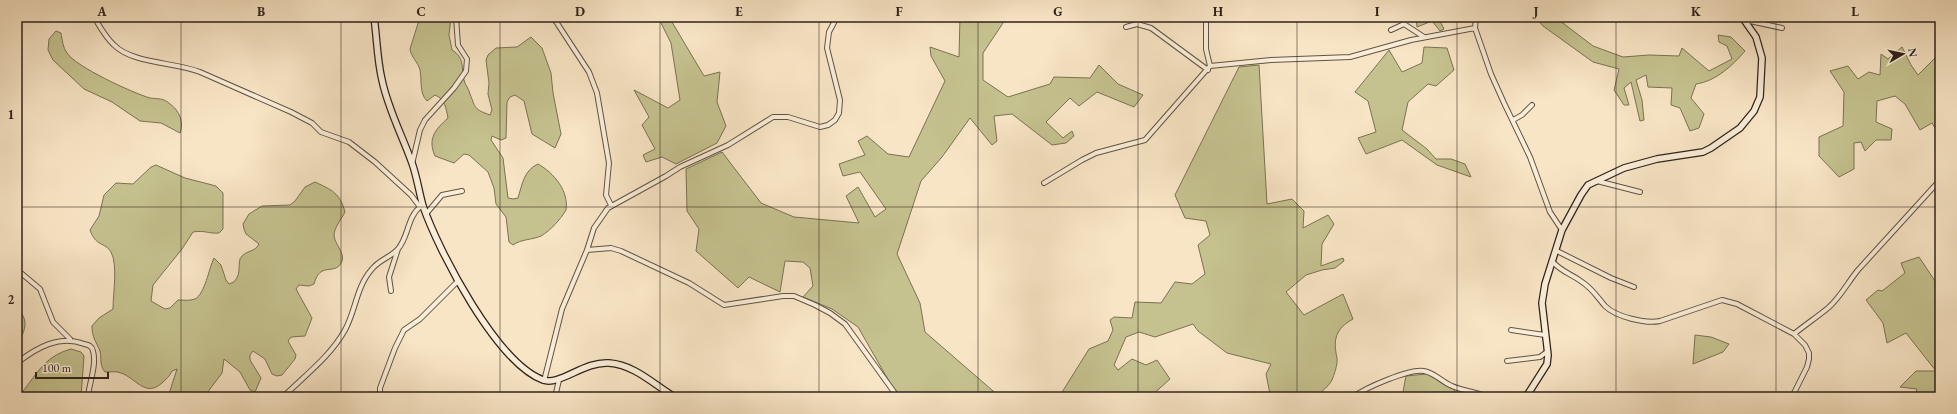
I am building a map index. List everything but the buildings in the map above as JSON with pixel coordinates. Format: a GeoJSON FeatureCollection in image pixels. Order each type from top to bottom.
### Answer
{"type":"FeatureCollection","features":[{"type":"Feature","properties":{"kind":"street"},"geometry":{"type":"LineString","coordinates":[[94,17],[110,41],[126,54],[189,68],[205,74],[308,120],[322,132],[349,142],[375,162],[421,206],[458,281],[474,308],[506,350],[532,375],[544,381],[559,380],[591,364],[609,363],[632,369],[675,397]]}},
{"type":"Feature","properties":{"kind":"street"},"geometry":{"type":"LineString","coordinates":[[374,17],[382,81],[412,164],[421,206]]}},
{"type":"Feature","properties":{"kind":"street"},"geometry":{"type":"LineString","coordinates":[[412,164],[420,130],[425,120],[454,88],[466,71],[467,59],[458,45],[456,17]]}},
{"type":"Feature","properties":{"kind":"street"},"geometry":{"type":"LineString","coordinates":[[553,17],[589,72],[597,93],[609,163],[606,195],[611,205]]}},
{"type":"Feature","properties":{"kind":"street"},"geometry":{"type":"LineString","coordinates":[[544,381],[562,309],[587,250],[594,228],[603,213],[611,205],[680,167],[728,145],[773,117],[788,117],[820,127],[832,123],[839,112],[840,100],[827,48],[829,32],[837,17]]}},
{"type":"Feature","properties":{"kind":"street"},"geometry":{"type":"LineString","coordinates":[[1206,17],[1206,49],[1209,68]]}},
{"type":"Feature","properties":{"kind":"street"},"geometry":{"type":"LineString","coordinates":[[1402,17],[1404,24],[1424,37]]}},
{"type":"Feature","properties":{"kind":"street"},"geometry":{"type":"LineString","coordinates":[[1476,17],[1475,28],[1496,86],[1530,156],[1550,212],[1562,230]]}},
{"type":"Feature","properties":{"kind":"street"},"geometry":{"type":"LineString","coordinates":[[1743,18],[1782,28]]}},
{"type":"Feature","properties":{"kind":"street"},"geometry":{"type":"LineString","coordinates":[[1526,397],[1545,369],[1548,360],[1542,296],[1552,262],[1557,251],[1562,230],[1588,185],[1596,180],[1641,162],[1703,152],[1730,136],[1754,111],[1760,97],[1762,58],[1756,37],[1743,18]]}},
{"type":"Feature","properties":{"kind":"street"},"geometry":{"type":"LineString","coordinates":[[1126,27],[1137,24],[1151,28],[1209,68]]}},
{"type":"Feature","properties":{"kind":"street"},"geometry":{"type":"LineString","coordinates":[[1391,30],[1404,24]]}},
{"type":"Feature","properties":{"kind":"street"},"geometry":{"type":"LineString","coordinates":[[1044,183],[1096,153],[1145,140],[1209,68],[1271,60],[1350,57],[1424,37],[1475,28]]}},
{"type":"Feature","properties":{"kind":"street"},"geometry":{"type":"LineString","coordinates":[[1513,120],[1522,115],[1532,105]]}},
{"type":"Feature","properties":{"kind":"street"},"geometry":{"type":"LineString","coordinates":[[1596,180],[1640,192]]}},
{"type":"Feature","properties":{"kind":"street"},"geometry":{"type":"LineString","coordinates":[[1794,334],[1829,307],[1904,218],[1928,195],[1940,180]]}},
{"type":"Feature","properties":{"kind":"street"},"geometry":{"type":"LineString","coordinates":[[426,214],[442,195],[462,191]]}},
{"type":"Feature","properties":{"kind":"street"},"geometry":{"type":"LineString","coordinates":[[283,397],[322,360],[334,346],[346,328],[357,294],[368,273],[372,268],[398,248],[404,240],[411,218],[421,206]]}},
{"type":"Feature","properties":{"kind":"street"},"geometry":{"type":"LineString","coordinates":[[391,291],[389,277],[398,248]]}},
{"type":"Feature","properties":{"kind":"street"},"geometry":{"type":"LineString","coordinates":[[587,250],[611,248],[621,250],[689,283],[724,305],[783,296],[794,296],[805,300],[830,313],[845,324],[894,392]]}},
{"type":"Feature","properties":{"kind":"street"},"geometry":{"type":"LineString","coordinates":[[1557,251],[1611,278],[1634,286]]}},
{"type":"Feature","properties":{"kind":"street"},"geometry":{"type":"LineString","coordinates":[[1552,262],[1559,270],[1584,283],[1610,310],[1635,320],[1653,322],[1660,321],[1722,300],[1737,304],[1794,334],[1805,345],[1809,353],[1809,359],[1807,367],[1792,397]]}},
{"type":"Feature","properties":{"kind":"street"},"geometry":{"type":"LineString","coordinates":[[17,274],[20,273],[40,289],[52,322],[70,339],[90,346],[94,353],[88,397]]}},
{"type":"Feature","properties":{"kind":"street"},"geometry":{"type":"LineString","coordinates":[[380,397],[380,388],[395,348],[404,330],[420,319],[458,281]]}},
{"type":"Feature","properties":{"kind":"street"},"geometry":{"type":"LineString","coordinates":[[1511,330],[1545,335]]}},
{"type":"Feature","properties":{"kind":"street"},"geometry":{"type":"LineString","coordinates":[[17,363],[53,342],[70,339]]}},
{"type":"Feature","properties":{"kind":"street"},"geometry":{"type":"LineString","coordinates":[[1507,361],[1540,357],[1548,351]]}},
{"type":"Feature","properties":{"kind":"street"},"geometry":{"type":"LineString","coordinates":[[1353,397],[1362,391],[1409,371],[1419,370],[1427,372],[1453,386],[1478,392],[1487,397]]}},
{"type":"Feature","properties":{"kind":"street"},"geometry":{"type":"LineString","coordinates":[[555,397],[559,380]]}},
{"type":"Feature","properties":{"kind":"shaded area"},"geometry":{"type":"Polygon","coordinates":[[[420,17],[451,17],[449,35],[452,50],[461,60],[463,75],[473,103],[476,108],[490,115],[492,110],[488,94],[489,83],[486,60],[488,55],[496,48],[517,47],[531,37],[542,48],[551,73],[553,93],[561,134],[555,148],[532,134],[524,101],[515,95],[510,97],[507,102],[506,138],[501,140],[492,136],[491,140],[503,158],[508,198],[518,198],[522,183],[527,174],[538,164],[550,172],[563,189],[566,210],[555,224],[541,236],[513,245],[509,242],[506,217],[496,204],[494,188],[488,172],[469,155],[464,154],[454,163],[435,156],[432,139],[440,126],[448,118],[447,111],[441,99],[435,95],[427,101],[424,98],[420,70],[410,49],[420,17]]]}},
{"type":"Feature","properties":{"kind":"shaded area"},"geometry":{"type":"Polygon","coordinates":[[[658,17],[669,17],[704,76],[720,72],[717,102],[726,126],[717,143],[676,164],[662,157],[646,162],[643,155],[655,149],[642,125],[649,117],[634,90],[668,108],[680,100],[671,43],[658,17]]]}},
{"type":"Feature","properties":{"kind":"shaded area"},"geometry":{"type":"Polygon","coordinates":[[[960,17],[1007,17],[983,53],[983,80],[1008,97],[1050,84],[1054,77],[1090,78],[1099,65],[1118,84],[1143,95],[1134,107],[1097,92],[1079,106],[1070,98],[1046,122],[1063,138],[1072,131],[1074,136],[1066,143],[1052,145],[1012,114],[994,116],[997,141],[992,145],[970,118],[942,157],[921,181],[897,254],[920,303],[925,332],[1000,397],[898,397],[858,327],[832,309],[803,297],[813,286],[810,268],[803,262],[785,261],[780,292],[749,277],[738,288],[696,251],[699,229],[687,211],[686,169],[722,152],[761,203],[794,217],[859,223],[846,196],[858,187],[875,217],[886,209],[860,172],[843,176],[839,164],[865,155],[858,141],[867,136],[888,154],[909,157],[945,81],[931,56],[930,47],[959,57],[960,17]]]}},
{"type":"Feature","properties":{"kind":"shaded area"},"geometry":{"type":"Polygon","coordinates":[[[1416,17],[1438,17],[1444,29],[1440,31],[1432,21],[1417,27],[1416,17]]]}},
{"type":"Feature","properties":{"kind":"shaded area"},"geometry":{"type":"Polygon","coordinates":[[[1535,17],[1555,17],[1593,46],[1623,57],[1649,55],[1679,56],[1682,48],[1709,71],[1732,59],[1727,46],[1719,42],[1718,35],[1731,37],[1745,51],[1723,72],[1710,80],[1696,84],[1691,98],[1704,114],[1699,128],[1690,131],[1680,108],[1671,105],[1672,88],[1648,87],[1646,75],[1636,80],[1642,100],[1644,120],[1640,121],[1631,82],[1624,88],[1629,105],[1624,105],[1614,90],[1619,69],[1593,62],[1543,26],[1535,17]]]}},
{"type":"Feature","properties":{"kind":"shaded area"},"geometry":{"type":"Polygon","coordinates":[[[56,31],[61,33],[67,53],[72,59],[81,65],[131,91],[150,98],[161,99],[168,102],[179,114],[182,125],[180,133],[161,123],[140,121],[112,102],[84,89],[53,60],[48,50],[49,39],[56,31]]]}},
{"type":"Feature","properties":{"kind":"shaded area"},"geometry":{"type":"Polygon","coordinates":[[[1424,47],[1447,48],[1454,70],[1436,86],[1428,84],[1408,102],[1402,130],[1427,149],[1436,159],[1451,159],[1465,164],[1471,177],[1437,165],[1402,140],[1366,154],[1358,138],[1376,132],[1368,101],[1355,92],[1389,50],[1402,72],[1422,63],[1424,47]]]}},
{"type":"Feature","properties":{"kind":"shaded area"},"geometry":{"type":"Polygon","coordinates":[[[1902,47],[1918,75],[1940,53],[1939,135],[1932,123],[1920,130],[1905,104],[1895,96],[1877,101],[1876,122],[1892,129],[1891,140],[1876,140],[1865,151],[1861,142],[1854,143],[1854,169],[1839,177],[1819,156],[1819,137],[1843,126],[1844,92],[1830,71],[1848,66],[1858,79],[1869,72],[1880,75],[1881,54],[1888,59],[1902,47]]]}},
{"type":"Feature","properties":{"kind":"shaded area"},"geometry":{"type":"Polygon","coordinates":[[[1259,65],[1267,204],[1292,199],[1304,211],[1303,228],[1328,215],[1334,224],[1322,244],[1321,266],[1343,258],[1344,261],[1335,268],[1306,275],[1286,292],[1304,315],[1343,294],[1353,319],[1342,327],[1337,336],[1335,346],[1337,363],[1331,382],[1317,396],[1282,397],[1270,394],[1266,374],[1271,364],[1227,353],[1198,331],[1193,324],[1155,337],[1139,332],[1126,337],[1114,365],[1118,370],[1132,359],[1146,365],[1157,360],[1170,379],[1150,397],[1059,397],[1089,349],[1108,341],[1113,330],[1110,320],[1114,317],[1132,318],[1135,302],[1161,303],[1175,282],[1192,284],[1205,274],[1198,245],[1210,235],[1206,221],[1185,218],[1175,195],[1239,67],[1259,65]]]}},
{"type":"Feature","properties":{"kind":"shaded area"},"geometry":{"type":"Polygon","coordinates":[[[156,165],[185,178],[216,186],[223,193],[223,229],[219,233],[201,231],[193,232],[182,249],[153,285],[151,301],[165,309],[170,308],[178,300],[193,300],[198,296],[204,286],[214,258],[221,265],[226,280],[229,284],[234,282],[239,271],[240,258],[244,254],[256,248],[259,244],[246,234],[244,229],[243,224],[249,214],[262,206],[290,205],[295,201],[305,187],[315,182],[326,187],[341,200],[345,212],[334,232],[334,238],[341,251],[343,258],[342,261],[336,268],[324,270],[320,273],[314,284],[309,286],[299,285],[296,289],[312,318],[305,336],[291,337],[288,341],[296,355],[295,359],[282,375],[277,376],[272,374],[265,359],[253,351],[250,355],[250,360],[261,378],[255,392],[250,390],[240,372],[224,359],[222,373],[204,397],[168,397],[177,369],[172,371],[162,383],[156,387],[146,388],[119,372],[105,372],[102,367],[100,351],[93,337],[92,326],[99,318],[113,309],[115,280],[114,264],[109,249],[95,239],[90,230],[99,216],[104,195],[116,183],[133,184],[151,167],[156,165]]]}},
{"type":"Feature","properties":{"kind":"shaded area"},"geometry":{"type":"Polygon","coordinates":[[[1919,257],[1935,281],[1940,284],[1940,397],[1915,397],[1917,389],[1900,387],[1916,371],[1936,371],[1906,333],[1887,343],[1883,323],[1866,300],[1878,290],[1882,291],[1905,273],[1901,263],[1919,257]]]}},
{"type":"Feature","properties":{"kind":"shaded area"},"geometry":{"type":"Polygon","coordinates":[[[17,309],[24,317],[25,326],[17,343],[17,309]]]}},
{"type":"Feature","properties":{"kind":"shaded area"},"geometry":{"type":"Polygon","coordinates":[[[1695,335],[1711,337],[1729,344],[1723,352],[1693,364],[1695,335]]]}},
{"type":"Feature","properties":{"kind":"shaded area"},"geometry":{"type":"Polygon","coordinates":[[[71,349],[81,352],[84,356],[81,397],[18,397],[46,362],[53,357],[71,349]]]}},
{"type":"Feature","properties":{"kind":"shaded area"},"geometry":{"type":"Polygon","coordinates":[[[1427,374],[1454,388],[1456,397],[1402,397],[1406,376],[1427,374]]]}}]}
